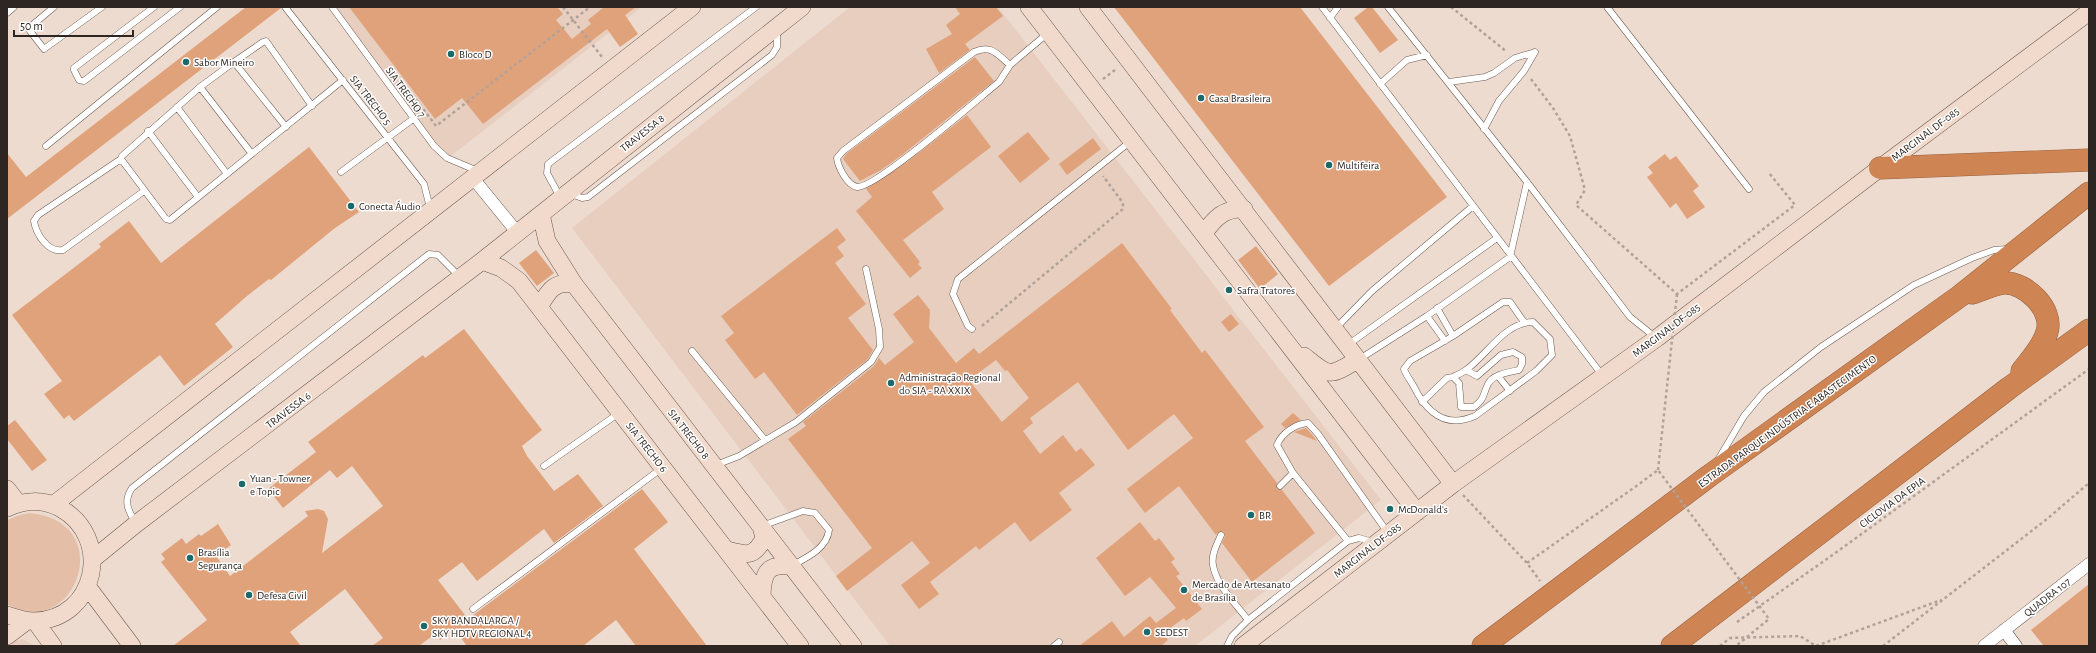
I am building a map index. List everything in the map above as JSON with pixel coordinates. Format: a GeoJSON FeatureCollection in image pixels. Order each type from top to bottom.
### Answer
{"type":"FeatureCollection","features":[{"type":"Feature","properties":{"kind":"highway"},"geometry":{"type":"LineString","coordinates":[[1880,168],[2089,160]]}},
{"type":"Feature","properties":{"kind":"highway","name":"ESTRADA PARQUE INDÚSTRIA E ABASTECIMENTO"},"geometry":{"type":"LineString","coordinates":[[1483,646],[1709,476],[1960,296],[2089,193]]}},
{"type":"Feature","properties":{"kind":"highway"},"geometry":{"type":"LineString","coordinates":[[1960,296],[2003,283],[2012,284],[2028,291],[2043,307],[2048,318],[2048,331],[2044,341],[2009,388]]}},
{"type":"Feature","properties":{"kind":"highway"},"geometry":{"type":"LineString","coordinates":[[1672,646],[2009,388],[2089,330]]}},
{"type":"Feature","properties":{"kind":"main road"},"geometry":{"type":"LineString","coordinates":[[53,505],[692,7]]}},
{"type":"Feature","properties":{"kind":"main road","name":"TRAVESSA 8"},"geometry":{"type":"LineString","coordinates":[[482,261],[802,7]]}},
{"type":"Feature","properties":{"kind":"main road"},"geometry":{"type":"LineString","coordinates":[[1029,7],[1133,140],[1417,512]]}},
{"type":"Feature","properties":{"kind":"main road"},"geometry":{"type":"LineString","coordinates":[[1088,7],[1453,484]]}},
{"type":"Feature","properties":{"kind":"main road","name":"MARGINAL DF-085"},"geometry":{"type":"LineString","coordinates":[[1243,646],[1453,484],[1656,338],[2089,12]]}},
{"type":"Feature","properties":{"kind":"main road"},"geometry":{"type":"LineString","coordinates":[[1204,233],[1212,222],[1225,211],[1234,208],[1244,209]]}},
{"type":"Feature","properties":{"kind":"main road","name":"SIA TRECHO 8"},"geometry":{"type":"LineString","coordinates":[[541,214],[547,241],[574,284],[853,646]]}},
{"type":"Feature","properties":{"kind":"main road","name":"TRAVESSA 6"},"geometry":{"type":"LineString","coordinates":[[93,559],[136,524],[482,261]]}},
{"type":"Feature","properties":{"kind":"main road","name":"SIA TRECHO 6"},"geometry":{"type":"LineString","coordinates":[[482,261],[501,268],[519,281],[800,646]]}},
{"type":"Feature","properties":{"kind":"main road"},"geometry":{"type":"LineString","coordinates":[[539,307],[550,290],[558,284],[574,284]]}},
{"type":"Feature","properties":{"kind":"main road"},"geometry":{"type":"LineString","coordinates":[[1285,341],[1324,371],[1331,374],[1341,370],[1357,360]]}},
{"type":"Feature","properties":{"kind":"main road"},"geometry":{"type":"LineString","coordinates":[[7,489],[12,505],[35,501],[53,505],[68,513],[81,526],[89,541],[93,559],[92,573],[87,586],[78,600],[66,611],[51,618],[31,621],[7,615]]}},
{"type":"Feature","properties":{"kind":"main road"},"geometry":{"type":"LineString","coordinates":[[727,550],[745,555],[750,554],[758,548],[764,538],[761,526]]}},
{"type":"Feature","properties":{"kind":"main road"},"geometry":{"type":"LineString","coordinates":[[762,595],[763,579],[771,568],[782,564],[792,566]]}},
{"type":"Feature","properties":{"kind":"main road"},"geometry":{"type":"LineString","coordinates":[[87,586],[132,646]]}},
{"type":"Feature","properties":{"kind":"main road"},"geometry":{"type":"LineString","coordinates":[[7,636],[31,621]]}},
{"type":"Feature","properties":{"kind":"main road"},"geometry":{"type":"LineString","coordinates":[[31,621],[54,646]]}},
{"type":"Feature","properties":{"kind":"street"},"geometry":{"type":"LineString","coordinates":[[476,174],[517,232]]}},
{"type":"Feature","properties":{"kind":"street","name":"QUADRA 107"},"geometry":{"type":"LineString","coordinates":[[1984,646],[2089,564]]}},
{"type":"Feature","properties":{"kind":"street"},"geometry":{"type":"LineString","coordinates":[[2004,630],[2016,646]]}},
{"type":"Feature","properties":{"kind":"lane"},"geometry":{"type":"LineString","coordinates":[[7,13],[14,7]]}},
{"type":"Feature","properties":{"kind":"lane"},"geometry":{"type":"LineString","coordinates":[[54,7],[30,27],[30,31],[44,49],[102,7]]}},
{"type":"Feature","properties":{"kind":"lane"},"geometry":{"type":"LineString","coordinates":[[154,7],[74,68],[79,80],[84,81],[180,7]]}},
{"type":"Feature","properties":{"kind":"lane"},"geometry":{"type":"LineString","coordinates":[[46,146],[216,7]]}},
{"type":"Feature","properties":{"kind":"lane","name":"SIA TRECHO 5"},"geometry":{"type":"LineString","coordinates":[[285,7],[424,184],[430,210]]}},
{"type":"Feature","properties":{"kind":"lane","name":"SIA TRECHO 7"},"geometry":{"type":"LineString","coordinates":[[332,7],[434,146],[447,158],[476,174]]}},
{"type":"Feature","properties":{"kind":"lane"},"geometry":{"type":"LineString","coordinates":[[564,195],[547,173],[548,164],[756,7]]}},
{"type":"Feature","properties":{"kind":"lane"},"geometry":{"type":"LineString","coordinates":[[1322,7],[1510,257],[1602,376]]}},
{"type":"Feature","properties":{"kind":"lane"},"geometry":{"type":"LineString","coordinates":[[1330,18],[1338,7]]}},
{"type":"Feature","properties":{"kind":"lane"},"geometry":{"type":"LineString","coordinates":[[1388,7],[1449,82],[1630,317],[1656,338]]}},
{"type":"Feature","properties":{"kind":"lane"},"geometry":{"type":"LineString","coordinates":[[1607,7],[1749,189]]}},
{"type":"Feature","properties":{"kind":"lane"},"geometry":{"type":"LineString","coordinates":[[1010,66],[993,50],[983,48],[974,52],[843,151],[837,158],[838,166],[850,183],[857,187],[867,185],[893,168],[999,82],[1010,66],[1049,32]]}},
{"type":"Feature","properties":{"kind":"lane"},"geometry":{"type":"LineString","coordinates":[[144,191],[63,250],[57,252],[51,250],[35,228],[34,221],[38,215],[121,159],[122,156],[148,131],[200,87],[263,42],[266,41],[312,106]]}},
{"type":"Feature","properties":{"kind":"lane"},"geometry":{"type":"LineString","coordinates":[[1449,82],[1485,77],[1494,74],[1515,58],[1535,52],[1524,71],[1503,95],[1484,129]]}},
{"type":"Feature","properties":{"kind":"lane"},"geometry":{"type":"LineString","coordinates":[[1380,84],[1407,60],[1427,55]]}},
{"type":"Feature","properties":{"kind":"lane"},"geometry":{"type":"LineString","coordinates":[[234,62],[286,127]]}},
{"type":"Feature","properties":{"kind":"lane"},"geometry":{"type":"LineString","coordinates":[[121,159],[167,220],[170,220],[343,80]]}},
{"type":"Feature","properties":{"kind":"lane"},"geometry":{"type":"LineString","coordinates":[[200,87],[252,154]]}},
{"type":"Feature","properties":{"kind":"lane"},"geometry":{"type":"LineString","coordinates":[[177,107],[227,174]]}},
{"type":"Feature","properties":{"kind":"lane"},"geometry":{"type":"LineString","coordinates":[[341,172],[388,139],[413,119]]}},
{"type":"Feature","properties":{"kind":"lane"},"geometry":{"type":"LineString","coordinates":[[148,131],[198,198]]}},
{"type":"Feature","properties":{"kind":"lane"},"geometry":{"type":"LineString","coordinates":[[972,329],[968,326],[953,294],[958,279],[1133,140]]}},
{"type":"Feature","properties":{"kind":"lane"},"geometry":{"type":"LineString","coordinates":[[1357,360],[1427,316],[1510,257],[1527,182]]}},
{"type":"Feature","properties":{"kind":"lane"},"geometry":{"type":"LineString","coordinates":[[1334,330],[1372,291],[1473,206]]}},
{"type":"Feature","properties":{"kind":"lane"},"geometry":{"type":"LineString","coordinates":[[1346,346],[1496,238]]}},
{"type":"Feature","properties":{"kind":"lane"},"geometry":{"type":"LineString","coordinates":[[1709,476],[1733,432],[1764,392],[1821,347],[1914,285],[1994,250],[2019,249]]}},
{"type":"Feature","properties":{"kind":"lane"},"geometry":{"type":"LineString","coordinates":[[136,524],[128,510],[126,501],[132,488],[429,254],[438,255],[460,277]]}},
{"type":"Feature","properties":{"kind":"lane"},"geometry":{"type":"LineString","coordinates":[[714,466],[738,456],[796,422],[870,362],[880,347],[879,329],[866,269]]}},
{"type":"Feature","properties":{"kind":"lane"},"geometry":{"type":"LineString","coordinates":[[1422,402],[1447,378],[1453,377],[1466,370],[1512,328],[1524,322],[1533,322],[1550,339],[1552,355],[1536,372],[1475,416],[1456,422],[1444,419],[1422,402],[1405,373],[1405,366],[1503,302],[1510,302],[1524,322]]}},
{"type":"Feature","properties":{"kind":"lane"},"geometry":{"type":"LineString","coordinates":[[1437,308],[1453,336]]}},
{"type":"Feature","properties":{"kind":"lane"},"geometry":{"type":"LineString","coordinates":[[1427,316],[1445,340]]}},
{"type":"Feature","properties":{"kind":"lane"},"geometry":{"type":"LineString","coordinates":[[692,351],[765,440]]}},
{"type":"Feature","properties":{"kind":"lane"},"geometry":{"type":"LineString","coordinates":[[1453,377],[1459,383],[1461,407],[1474,407],[1484,397],[1488,384],[1498,376],[1519,370],[1522,364],[1522,357],[1513,352],[1501,355],[1477,376],[1466,370]]}},
{"type":"Feature","properties":{"kind":"lane"},"geometry":{"type":"LineString","coordinates":[[1498,376],[1510,391]]}},
{"type":"Feature","properties":{"kind":"lane"},"geometry":{"type":"LineString","coordinates":[[1484,397],[1492,404]]}},
{"type":"Feature","properties":{"kind":"lane"},"geometry":{"type":"LineString","coordinates":[[544,466],[620,412]]}},
{"type":"Feature","properties":{"kind":"lane"},"geometry":{"type":"LineString","coordinates":[[1348,541],[1293,473],[1277,445],[1280,437],[1299,423],[1308,423],[1318,434],[1382,539]]}},
{"type":"Feature","properties":{"kind":"lane"},"geometry":{"type":"LineString","coordinates":[[473,610],[663,467]]}},
{"type":"Feature","properties":{"kind":"lane"},"geometry":{"type":"LineString","coordinates":[[1280,486],[1293,473]]}},
{"type":"Feature","properties":{"kind":"lane"},"geometry":{"type":"LineString","coordinates":[[761,526],[803,511],[814,513],[829,530],[828,538],[815,552],[792,566]]}},
{"type":"Feature","properties":{"kind":"lane"},"geometry":{"type":"LineString","coordinates":[[1221,535],[1216,546],[1212,565],[1218,580],[1248,620]]}},
{"type":"Feature","properties":{"kind":"lane"},"geometry":{"type":"LineString","coordinates":[[1227,646],[1232,636],[1248,620],[1348,541],[1359,538],[1382,539]]}},
{"type":"Feature","properties":{"kind":"path"},"geometry":{"type":"LineString","coordinates":[[563,7],[612,69]]}},
{"type":"Feature","properties":{"kind":"path"},"geometry":{"type":"LineString","coordinates":[[436,126],[590,7]]}},
{"type":"Feature","properties":{"kind":"path"},"geometry":{"type":"LineString","coordinates":[[1451,7],[1515,58]]}},
{"type":"Feature","properties":{"kind":"path"},"geometry":{"type":"LineString","coordinates":[[1092,88],[1129,60]]}},
{"type":"Feature","properties":{"kind":"path"},"geometry":{"type":"LineString","coordinates":[[1524,71],[1553,108],[1570,136],[1585,190],[1576,205],[1678,294]]}},
{"type":"Feature","properties":{"kind":"path"},"geometry":{"type":"LineString","coordinates":[[972,329],[981,328],[1123,209],[1123,203],[1097,168]]}},
{"type":"Feature","properties":{"kind":"path"},"geometry":{"type":"LineString","coordinates":[[1736,646],[1769,619],[1658,470],[1678,294],[1795,205],[1769,173]]}},
{"type":"Feature","properties":{"kind":"path","name":"CICLOVIA DA EPIA"},"geometry":{"type":"LineString","coordinates":[[1734,624],[1834,554],[2089,369]]}},
{"type":"Feature","properties":{"kind":"path"},"geometry":{"type":"LineString","coordinates":[[1453,484],[1527,563],[1658,470]]}},
{"type":"Feature","properties":{"kind":"path"},"geometry":{"type":"LineString","coordinates":[[1883,646],[2047,519],[2089,483]]}},
{"type":"Feature","properties":{"kind":"path"},"geometry":{"type":"LineString","coordinates":[[1720,646],[1730,638],[1800,636],[1816,646],[1943,599]]}},
{"type":"Feature","properties":{"kind":"shaded area"},"geometry":{"type":"Polygon","coordinates":[[[331,7],[642,7],[447,159],[331,7]]]}},
{"type":"Feature","properties":{"kind":"shaded area"},"geometry":{"type":"Polygon","coordinates":[[[850,7],[998,7],[1381,500],[1195,646],[890,646],[572,228],[850,7]]]}},
{"type":"Feature","properties":{"kind":"shaded area"},"geometry":{"type":"Polygon","coordinates":[[[30,513],[58,521],[74,537],[80,556],[77,577],[67,595],[52,608],[31,612],[7,604],[7,520],[30,513]]]}},
{"type":"Feature","properties":{"kind":"shaded area"},"geometry":{"type":"Polygon","coordinates":[[[23,639],[35,646],[8,646],[12,642],[23,639]]]}},
{"type":"Feature","properties":{"kind":"building"},"geometry":{"type":"Polygon","coordinates":[[[246,7],[281,8],[7,219],[7,153],[26,177],[246,7]]]}},
{"type":"Feature","properties":{"kind":"building","name":"Bloco D"},"geometry":{"type":"Polygon","coordinates":[[[349,7],[557,7],[563,14],[556,20],[572,39],[591,24],[588,20],[604,7],[636,7],[625,15],[638,34],[620,47],[607,29],[483,124],[462,98],[435,119],[349,7]]]}},
{"type":"Feature","properties":{"kind":"building"},"geometry":{"type":"Polygon","coordinates":[[[955,7],[996,7],[1003,16],[965,44],[970,50],[939,73],[926,49],[952,34],[946,25],[960,14],[955,7]]]}},
{"type":"Feature","properties":{"kind":"building","name":"Multifeira"},"geometry":{"type":"Polygon","coordinates":[[[1114,7],[1300,7],[1447,197],[1329,286],[1114,7]]]}},
{"type":"Feature","properties":{"kind":"building"},"geometry":{"type":"Polygon","coordinates":[[[1368,7],[1372,7],[1398,40],[1380,53],[1354,18],[1368,7]]]}},
{"type":"Feature","properties":{"kind":"building"},"geometry":{"type":"Polygon","coordinates":[[[975,57],[994,81],[902,155],[881,170],[860,181],[843,159],[846,154],[975,57]]]}},
{"type":"Feature","properties":{"kind":"building"},"geometry":{"type":"Polygon","coordinates":[[[967,115],[991,147],[932,192],[944,209],[903,240],[920,262],[918,264],[922,268],[910,278],[856,211],[872,197],[866,189],[907,162],[967,115]]]}},
{"type":"Feature","properties":{"kind":"building"},"geometry":{"type":"Polygon","coordinates":[[[1028,132],[1050,159],[1020,183],[998,156],[1028,132]]]}},
{"type":"Feature","properties":{"kind":"building"},"geometry":{"type":"Polygon","coordinates":[[[1093,138],[1101,149],[1067,175],[1059,164],[1093,138]]]}},
{"type":"Feature","properties":{"kind":"building"},"geometry":{"type":"Polygon","coordinates":[[[309,147],[359,212],[335,228],[271,280],[269,279],[247,296],[215,324],[233,347],[184,386],[160,355],[74,421],[69,415],[64,419],[44,394],[62,381],[12,315],[101,247],[99,244],[129,221],[161,263],[309,147]]]}},
{"type":"Feature","properties":{"kind":"building"},"geometry":{"type":"Polygon","coordinates":[[[1665,154],[1670,160],[1676,156],[1699,186],[1693,191],[1705,207],[1687,219],[1676,203],[1670,208],[1647,177],[1653,173],[1648,167],[1665,154]]]}},
{"type":"Feature","properties":{"kind":"building"},"geometry":{"type":"Polygon","coordinates":[[[837,228],[846,240],[837,247],[844,256],[835,263],[866,304],[848,318],[873,350],[868,359],[797,415],[764,372],[755,379],[725,340],[734,333],[721,316],[837,228]]]}},
{"type":"Feature","properties":{"kind":"building"},"geometry":{"type":"Polygon","coordinates":[[[1122,243],[1172,309],[1170,310],[1202,353],[1205,350],[1264,427],[1245,441],[1277,483],[1277,489],[1282,490],[1315,533],[1252,582],[1222,543],[1225,536],[1224,532],[1220,531],[1216,535],[1179,486],[1145,513],[1127,489],[1193,438],[1174,414],[1128,450],[1078,382],[1030,418],[1033,423],[1023,431],[1040,454],[1063,435],[1076,452],[1081,448],[1095,465],[1059,493],[1072,510],[1030,542],[1015,522],[979,550],[976,546],[930,582],[939,594],[919,609],[901,585],[930,563],[912,541],[847,591],[836,576],[872,548],[788,439],[806,426],[803,422],[874,366],[879,358],[885,365],[914,342],[893,314],[918,295],[930,310],[929,328],[956,363],[974,348],[979,354],[1122,243]],[[996,360],[969,380],[1002,422],[1029,398],[1007,370],[1005,371],[996,360]]]}},
{"type":"Feature","properties":{"kind":"building"},"geometry":{"type":"Polygon","coordinates":[[[1256,246],[1278,274],[1260,289],[1238,260],[1256,246]]]}},
{"type":"Feature","properties":{"kind":"building"},"geometry":{"type":"Polygon","coordinates":[[[536,250],[554,273],[537,286],[519,263],[536,250]]]}},
{"type":"Feature","properties":{"kind":"building"},"geometry":{"type":"Polygon","coordinates":[[[1231,314],[1239,324],[1229,332],[1221,322],[1231,314]]]}},
{"type":"Feature","properties":{"kind":"building"},"geometry":{"type":"Polygon","coordinates":[[[464,329],[542,430],[522,446],[527,456],[554,491],[578,474],[603,506],[554,543],[544,529],[477,581],[462,562],[438,580],[468,619],[642,489],[668,522],[634,549],[707,646],[636,646],[616,620],[583,646],[467,646],[454,629],[440,640],[435,634],[419,646],[372,646],[383,638],[345,589],[290,632],[301,646],[173,646],[207,620],[161,562],[165,559],[161,554],[182,538],[186,544],[199,534],[201,536],[218,524],[231,545],[216,556],[230,576],[308,516],[305,511],[318,509],[324,511],[328,519],[322,553],[383,506],[352,466],[337,478],[330,470],[283,508],[268,489],[316,452],[308,442],[423,355],[425,358],[464,329]]]}},
{"type":"Feature","properties":{"kind":"building"},"geometry":{"type":"Polygon","coordinates":[[[1293,413],[1301,420],[1285,428],[1281,424],[1293,413]]]}},
{"type":"Feature","properties":{"kind":"building"},"geometry":{"type":"Polygon","coordinates":[[[15,420],[47,460],[32,471],[7,439],[7,426],[15,420]]]}},
{"type":"Feature","properties":{"kind":"building"},"geometry":{"type":"Polygon","coordinates":[[[1306,428],[1314,437],[1317,441],[1294,432],[1306,428]]]}},
{"type":"Feature","properties":{"kind":"building"},"geometry":{"type":"Polygon","coordinates":[[[1140,522],[1155,541],[1159,538],[1175,559],[1171,562],[1180,574],[1176,576],[1202,609],[1186,621],[1184,618],[1163,633],[1168,640],[1161,646],[1079,646],[1112,621],[1124,637],[1150,616],[1156,623],[1176,608],[1150,577],[1125,596],[1096,558],[1140,522]]]}},
{"type":"Feature","properties":{"kind":"building"},"geometry":{"type":"Polygon","coordinates":[[[2089,584],[2089,646],[2044,646],[2031,630],[2089,584]]]}},
{"type":"Feature","properties":{"kind":"place","name":"Bloco D"},"geometry":{"type":"Point","coordinates":[451,54]}},
{"type":"Feature","properties":{"kind":"place","name":"Sabor Mineiro"},"geometry":{"type":"Point","coordinates":[186,62]}},
{"type":"Feature","properties":{"kind":"place","name":"Casa Brasileira"},"geometry":{"type":"Point","coordinates":[1201,98]}},
{"type":"Feature","properties":{"kind":"place","name":"Multifeira"},"geometry":{"type":"Point","coordinates":[1329,165]}},
{"type":"Feature","properties":{"kind":"place","name":"Conecta Áudio"},"geometry":{"type":"Point","coordinates":[351,206]}},
{"type":"Feature","properties":{"kind":"place","name":"Safra Tratores"},"geometry":{"type":"Point","coordinates":[1229,290]}},
{"type":"Feature","properties":{"kind":"place","name":"Administração Regional do SIA - RA XXIX"},"geometry":{"type":"Point","coordinates":[891,383]}},
{"type":"Feature","properties":{"kind":"place","name":"Yuan - Towner e Topic"},"geometry":{"type":"Point","coordinates":[242,484]}},
{"type":"Feature","properties":{"kind":"place","name":"McDonald's"},"geometry":{"type":"Point","coordinates":[1390,509]}},
{"type":"Feature","properties":{"kind":"place","name":"BR"},"geometry":{"type":"Point","coordinates":[1251,515]}},
{"type":"Feature","properties":{"kind":"place","name":"Brasília Segurança"},"geometry":{"type":"Point","coordinates":[190,558]}},
{"type":"Feature","properties":{"kind":"place","name":"Mercado de Artesanato de Brasília"},"geometry":{"type":"Point","coordinates":[1184,590]}},
{"type":"Feature","properties":{"kind":"place","name":"Defesa Civil"},"geometry":{"type":"Point","coordinates":[249,595]}},
{"type":"Feature","properties":{"kind":"place","name":"SKY BANDALARGA / SKY HDTV REGIONAL 4"},"geometry":{"type":"Point","coordinates":[424,626]}},
{"type":"Feature","properties":{"kind":"place","name":"SEDEST"},"geometry":{"type":"Point","coordinates":[1147,632]}}]}
